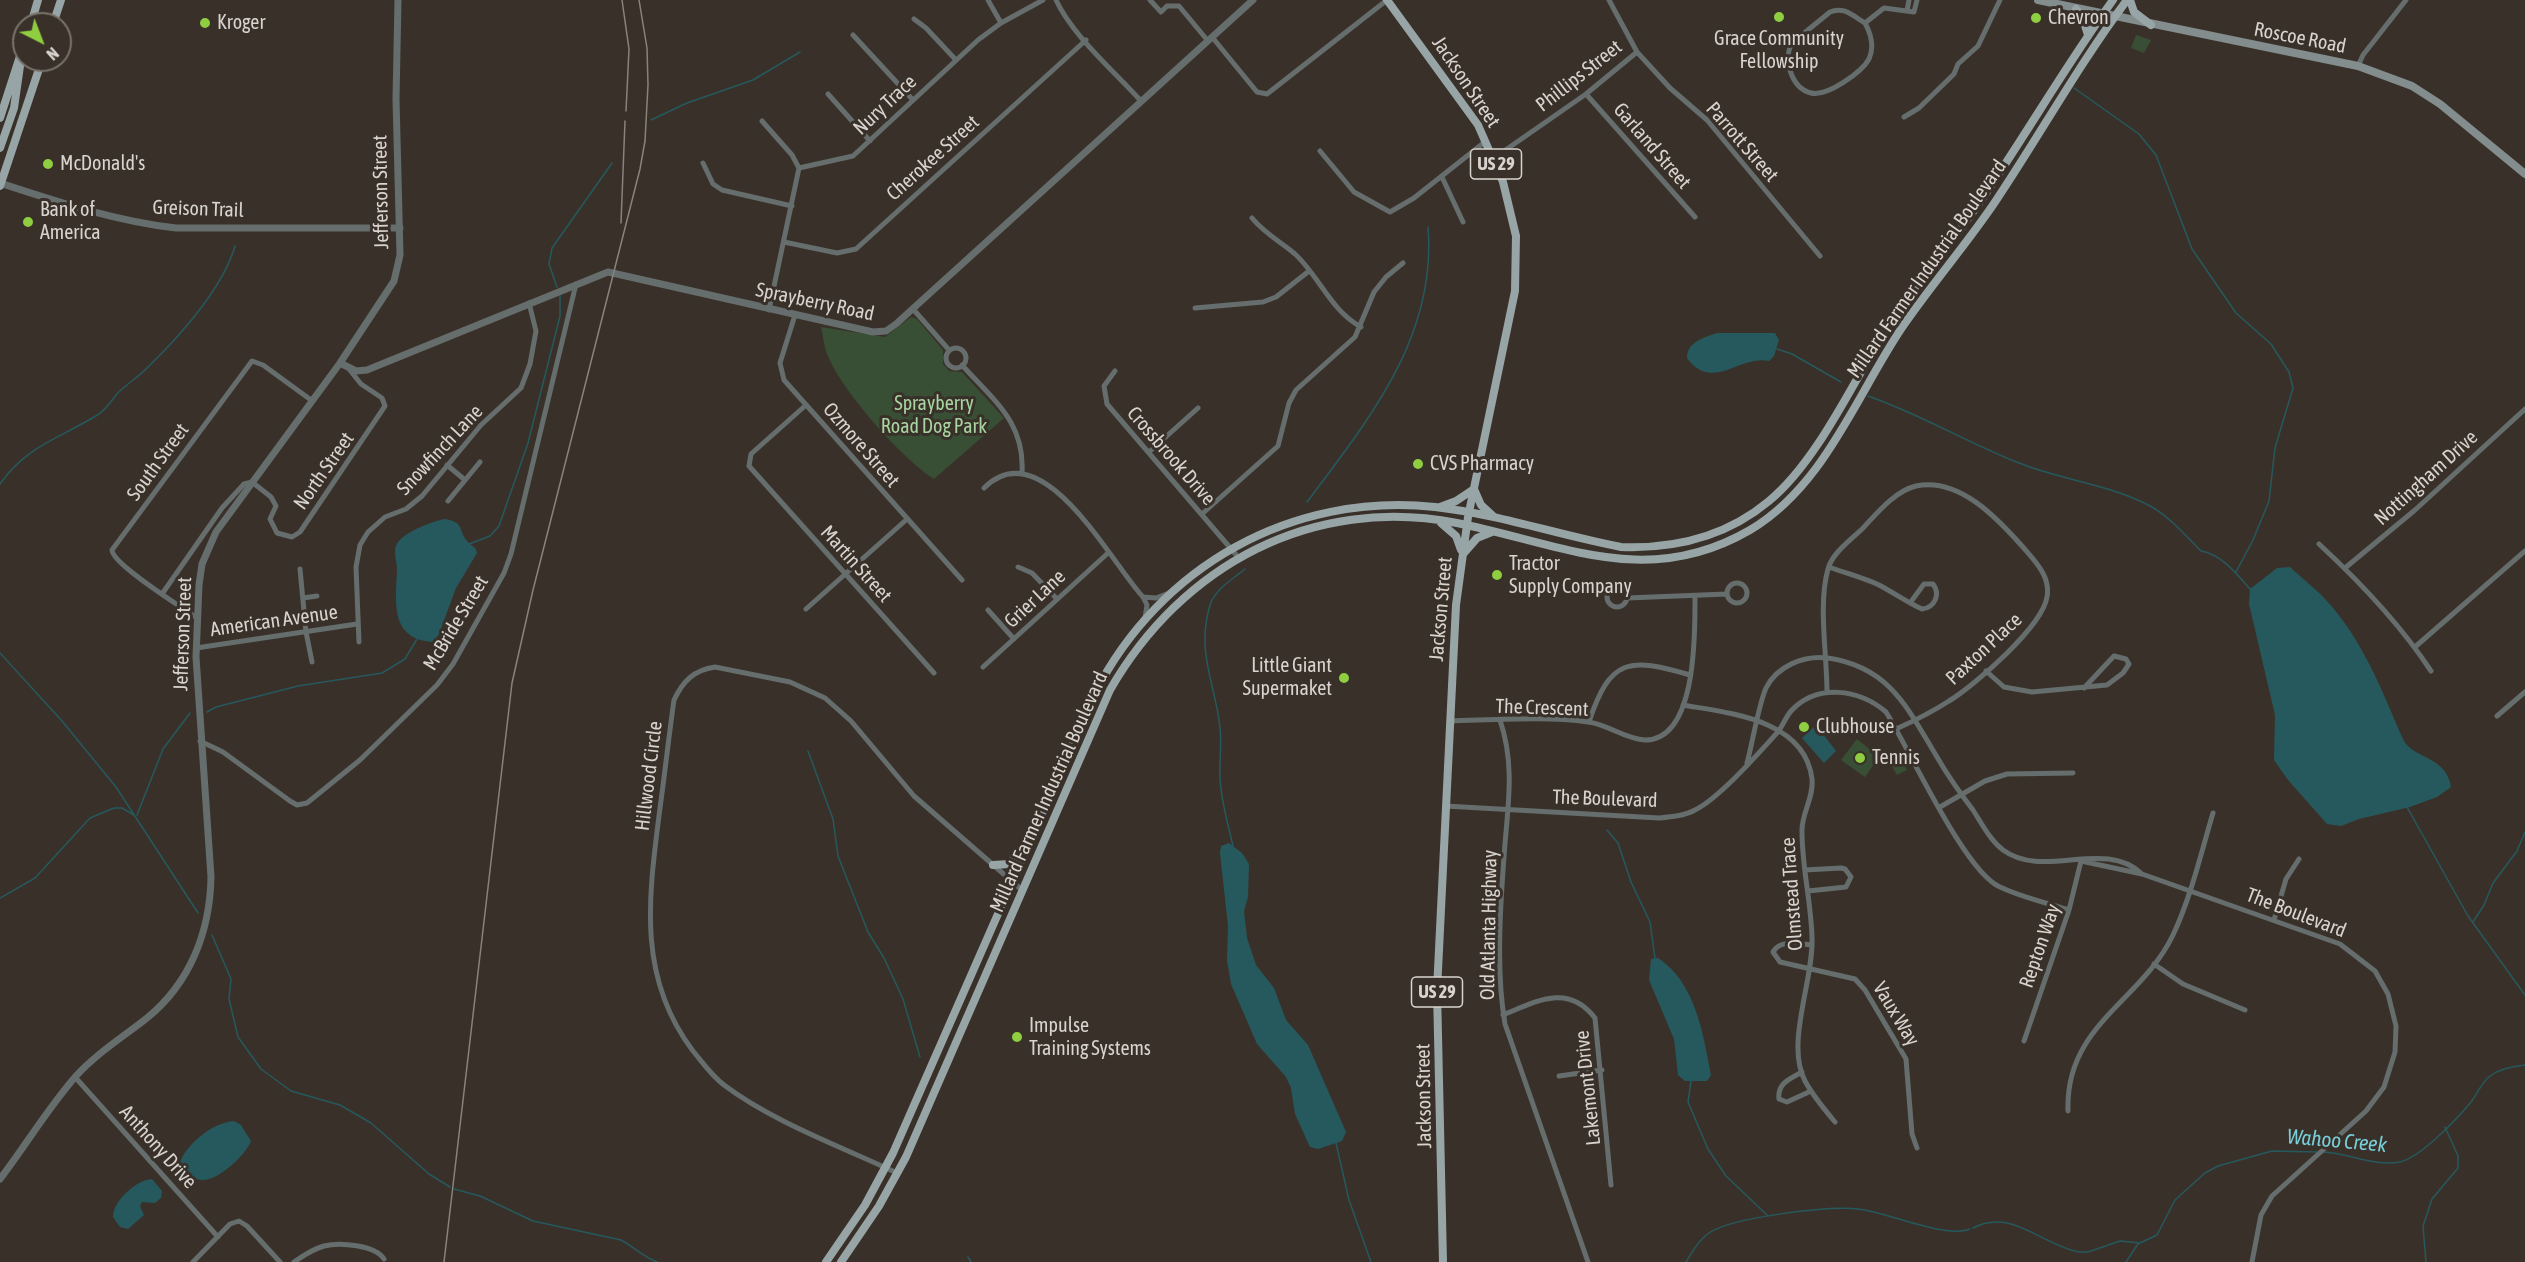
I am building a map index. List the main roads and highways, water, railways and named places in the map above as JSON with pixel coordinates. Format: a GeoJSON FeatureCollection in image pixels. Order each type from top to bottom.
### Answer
{"type":"FeatureCollection","features":[{"type":"Feature","properties":{"kind":"main road","name":"Jackson Street"},"geometry":{"type":"LineString","coordinates":[[1387,0],[1466,104],[1486,141],[1494,158],[1513,219],[1517,262],[1512,312],[1468,513],[1456,605],[1437,990],[1443,1262]]}},
{"type":"Feature","properties":{"kind":"main road","name":"Roscoe Road"},"geometry":{"type":"LineString","coordinates":[[2038,0],[2358,66],[2412,86],[2440,104],[2525,174]]}},
{"type":"Feature","properties":{"kind":"main road","name":"Millard Farmer Industrial Boulevard"},"geometry":{"type":"LineString","coordinates":[[826,1262],[860,1214],[886,1168],[1098,686],[1117,654],[1145,618],[1171,592],[1200,568],[1232,548],[1278,526],[1324,512],[1382,505],[1438,508],[1621,547],[1649,548],[1686,543],[1714,534],[1743,519],[1769,501],[1787,484],[1810,455],[1891,322],[1974,210],[2113,0]]}},
{"type":"Feature","properties":{"kind":"main road"},"geometry":{"type":"LineString","coordinates":[[2128,0],[2134,12],[2151,25]]}},
{"type":"Feature","properties":{"kind":"main road","name":"Millard Farmer Industrial Boulevard"},"geometry":{"type":"LineString","coordinates":[[841,1262],[897,1173],[1110,690],[1129,658],[1151,629],[1179,600],[1238,557],[1285,537],[1337,522],[1385,518],[1435,520],[1467,525],[1622,561],[1673,558],[1716,546],[1746,532],[1793,496],[1818,466],[1900,330],[1994,204],[2114,17],[2128,0]]}},
{"type":"Feature","properties":{"kind":"main road"},"geometry":{"type":"LineString","coordinates":[[2076,9],[2082,16],[2088,35]]}},
{"type":"Feature","properties":{"kind":"main road"},"geometry":{"type":"LineString","coordinates":[[0,118],[15,72]]}},
{"type":"Feature","properties":{"kind":"main road"},"geometry":{"type":"LineString","coordinates":[[0,148],[14,108],[19,72]]}},
{"type":"Feature","properties":{"kind":"main road"},"geometry":{"type":"LineString","coordinates":[[0,184],[38,72]]}},
{"type":"Feature","properties":{"kind":"main road"},"geometry":{"type":"LineString","coordinates":[[1438,508],[1456,501],[1474,489],[1481,505],[1497,519]]}},
{"type":"Feature","properties":{"kind":"main road"},"geometry":{"type":"LineString","coordinates":[[1435,520],[1452,531],[1462,555],[1477,538],[1493,532]]}},
{"type":"Feature","properties":{"kind":"main road"},"geometry":{"type":"LineString","coordinates":[[993,865],[1015,861],[1034,834]]}},
{"type":"Feature","properties":{"kind":"water"},"geometry":{"type":"Polygon","coordinates":[[[1717,333],[1775,333],[1779,340],[1774,356],[1769,361],[1758,360],[1726,370],[1706,372],[1697,368],[1687,358],[1688,353],[1697,341],[1717,333]]]}},
{"type":"Feature","properties":{"kind":"water"},"geometry":{"type":"Polygon","coordinates":[[[444,519],[458,524],[465,538],[477,553],[456,588],[439,634],[433,642],[409,634],[402,626],[396,606],[395,548],[407,534],[444,519]]]}},
{"type":"Feature","properties":{"kind":"water"},"geometry":{"type":"Polygon","coordinates":[[[2290,567],[2328,602],[2355,638],[2406,744],[2436,763],[2448,776],[2451,787],[2437,797],[2341,826],[2327,824],[2288,780],[2274,760],[2275,715],[2249,604],[2250,589],[2277,568],[2290,567]]]}},
{"type":"Feature","properties":{"kind":"water"},"geometry":{"type":"Polygon","coordinates":[[[1816,725],[1836,751],[1824,763],[1802,738],[1816,725]]]}},
{"type":"Feature","properties":{"kind":"water"},"geometry":{"type":"Polygon","coordinates":[[[1229,843],[1242,853],[1249,864],[1248,897],[1244,911],[1247,938],[1256,965],[1274,988],[1286,1020],[1308,1045],[1346,1132],[1342,1141],[1318,1149],[1310,1147],[1295,1114],[1291,1088],[1286,1077],[1257,1044],[1231,984],[1227,960],[1228,926],[1220,853],[1221,846],[1229,843]]]}},
{"type":"Feature","properties":{"kind":"water"},"geometry":{"type":"Polygon","coordinates":[[[1658,958],[1681,981],[1696,1010],[1711,1075],[1707,1081],[1685,1081],[1678,1075],[1674,1039],[1649,980],[1651,959],[1658,958]]]}},
{"type":"Feature","properties":{"kind":"water"},"geometry":{"type":"Polygon","coordinates":[[[234,1121],[241,1125],[251,1141],[248,1147],[237,1160],[215,1177],[201,1180],[195,1178],[180,1162],[184,1155],[195,1141],[209,1130],[234,1121]]]}},
{"type":"Feature","properties":{"kind":"water"},"geometry":{"type":"Polygon","coordinates":[[[152,1179],[162,1191],[161,1198],[155,1203],[142,1202],[140,1206],[144,1215],[128,1229],[120,1227],[113,1217],[121,1198],[139,1183],[152,1179]]]}},
{"type":"Feature","properties":{"kind":"waterway"},"geometry":{"type":"LineString","coordinates":[[651,120],[687,103],[753,80],[800,52]]}},
{"type":"Feature","properties":{"kind":"waterway"},"geometry":{"type":"LineString","coordinates":[[2074,88],[2139,134],[2156,155],[2192,249],[2236,313],[2271,344],[2289,372],[2293,388],[2275,448],[2269,501],[2253,540],[2236,572]]}},
{"type":"Feature","properties":{"kind":"waterway"},"geometry":{"type":"LineString","coordinates":[[557,287],[549,264],[552,248],[612,163]]}},
{"type":"Feature","properties":{"kind":"waterway"},"geometry":{"type":"LineString","coordinates":[[1307,502],[1375,408],[1410,340],[1422,305],[1428,267],[1428,227]]}},
{"type":"Feature","properties":{"kind":"waterway"},"geometry":{"type":"LineString","coordinates":[[0,484],[10,471],[33,451],[99,414],[121,390],[160,355],[199,311],[221,278],[235,246]]}},
{"type":"Feature","properties":{"kind":"waterway"},"geometry":{"type":"LineString","coordinates":[[469,544],[490,536],[499,526],[528,443],[560,316],[560,294]]}},
{"type":"Feature","properties":{"kind":"waterway"},"geometry":{"type":"LineString","coordinates":[[1777,349],[1792,354],[1841,382]]}},
{"type":"Feature","properties":{"kind":"waterway"},"geometry":{"type":"LineString","coordinates":[[1868,396],[2019,463],[2118,492],[2150,506],[2171,521],[2201,551],[2215,556],[2228,565],[2250,589]]}},
{"type":"Feature","properties":{"kind":"waterway"},"geometry":{"type":"LineString","coordinates":[[1233,846],[1222,795],[1220,727],[1208,667],[1205,638],[1206,622],[1212,599],[1245,569]]}},
{"type":"Feature","properties":{"kind":"waterway"},"geometry":{"type":"LineString","coordinates":[[207,712],[216,707],[298,686],[382,673],[405,659],[417,639]]}},
{"type":"Feature","properties":{"kind":"waterway"},"geometry":{"type":"LineString","coordinates":[[0,653],[62,721],[116,787],[198,913]]}},
{"type":"Feature","properties":{"kind":"waterway"},"geometry":{"type":"LineString","coordinates":[[137,815],[163,749],[190,713]]}},
{"type":"Feature","properties":{"kind":"waterway"},"geometry":{"type":"LineString","coordinates":[[808,751],[833,819],[838,856],[868,932],[884,958],[903,999],[920,1057]]}},
{"type":"Feature","properties":{"kind":"waterway"},"geometry":{"type":"LineString","coordinates":[[2407,807],[2468,916],[2525,995]]}},
{"type":"Feature","properties":{"kind":"waterway"},"geometry":{"type":"LineString","coordinates":[[0,898],[35,878],[90,818],[114,808],[122,808],[134,815]]}},
{"type":"Feature","properties":{"kind":"waterway"},"geometry":{"type":"LineString","coordinates":[[1607,830],[1618,843],[1631,882],[1650,922],[1655,959]]}},
{"type":"Feature","properties":{"kind":"waterway"},"geometry":{"type":"LineString","coordinates":[[2473,922],[2484,905],[2493,883],[2517,851],[2525,832]]}},
{"type":"Feature","properties":{"kind":"waterway"},"geometry":{"type":"LineString","coordinates":[[212,935],[231,979],[229,999],[238,1037],[261,1069],[291,1091],[340,1105],[371,1123],[429,1174],[450,1187]]}},
{"type":"Feature","properties":{"kind":"waterway","name":"Wahoo Creek"},"geometry":{"type":"LineString","coordinates":[[2323,1152],[2381,1163],[2409,1159],[2448,1127],[2471,1102],[2490,1076],[2511,1067],[2525,1065]]}},
{"type":"Feature","properties":{"kind":"waterway"},"geometry":{"type":"LineString","coordinates":[[1691,1081],[1688,1102],[1708,1149],[1726,1176],[1767,1215]]}},
{"type":"Feature","properties":{"kind":"waterway"},"geometry":{"type":"LineString","coordinates":[[2426,1262],[2423,1226],[2432,1199],[2458,1168],[2458,1156],[2445,1127]]}},
{"type":"Feature","properties":{"kind":"waterway"},"geometry":{"type":"LineString","coordinates":[[1336,1143],[1349,1200],[1371,1262]]}},
{"type":"Feature","properties":{"kind":"waterway","name":"Wahoo Creek"},"geometry":{"type":"LineString","coordinates":[[1973,1228],[1987,1223],[2001,1222],[2014,1225],[2079,1252],[2088,1252],[2120,1241],[2140,1243],[2157,1235],[2175,1200],[2205,1173],[2218,1166],[2272,1151],[2318,1152]]}},
{"type":"Feature","properties":{"kind":"waterway"},"geometry":{"type":"LineString","coordinates":[[454,1189],[480,1196],[533,1221],[621,1240],[657,1262]]}},
{"type":"Feature","properties":{"kind":"waterway","name":"Wahoo Creek"},"geometry":{"type":"LineString","coordinates":[[1686,1262],[1702,1239],[1721,1227],[1804,1211],[1858,1209],[1946,1231],[1970,1229]]}},
{"type":"Feature","properties":{"kind":"waterway"},"geometry":{"type":"LineString","coordinates":[[2126,1262],[2138,1244]]}},
{"type":"Feature","properties":{"kind":"waterway"},"geometry":{"type":"LineString","coordinates":[[968,1257],[971,1262]]}},
{"type":"Feature","properties":{"kind":"railway"},"geometry":{"type":"LineString","coordinates":[[622,0],[629,49],[626,111]]}},
{"type":"Feature","properties":{"kind":"railway"},"geometry":{"type":"LineString","coordinates":[[444,1262],[512,683],[533,590],[640,169],[645,141],[647,48],[639,0]]}},
{"type":"Feature","properties":{"kind":"railway"},"geometry":{"type":"LineString","coordinates":[[621,223],[625,121]]}},
{"type":"Feature","properties":{"kind":"place","name":"Grace Community Fellowship"},"geometry":{"type":"Point","coordinates":[1779,17]}},
{"type":"Feature","properties":{"kind":"place","name":"Chevron"},"geometry":{"type":"Point","coordinates":[2036,18]}},
{"type":"Feature","properties":{"kind":"place","name":"Kroger"},"geometry":{"type":"Point","coordinates":[205,23]}},
{"type":"Feature","properties":{"kind":"place","name":"McDonald's"},"geometry":{"type":"Point","coordinates":[48,164]}},
{"type":"Feature","properties":{"kind":"place","name":"Bank of America"},"geometry":{"type":"Point","coordinates":[28,222]}},
{"type":"Feature","properties":{"kind":"place","name":"CVS Pharmacy"},"geometry":{"type":"Point","coordinates":[1418,464]}},
{"type":"Feature","properties":{"kind":"place","name":"Tractor Supply Company"},"geometry":{"type":"Point","coordinates":[1497,575]}},
{"type":"Feature","properties":{"kind":"place","name":"Little Giant Supermaket"},"geometry":{"type":"Point","coordinates":[1344,678]}},
{"type":"Feature","properties":{"kind":"place","name":"Clubhouse"},"geometry":{"type":"Point","coordinates":[1804,727]}},
{"type":"Feature","properties":{"kind":"place","name":"Tennis"},"geometry":{"type":"Point","coordinates":[1860,758]}},
{"type":"Feature","properties":{"kind":"place","name":"Impulse Training Systems"},"geometry":{"type":"Point","coordinates":[1017,1037]}},
{"type":"Feature","properties":{"kind":"park label","name":"Sprayberry Road Dog Park"},"geometry":{"type":"Point","coordinates":[934,416]}}]}
